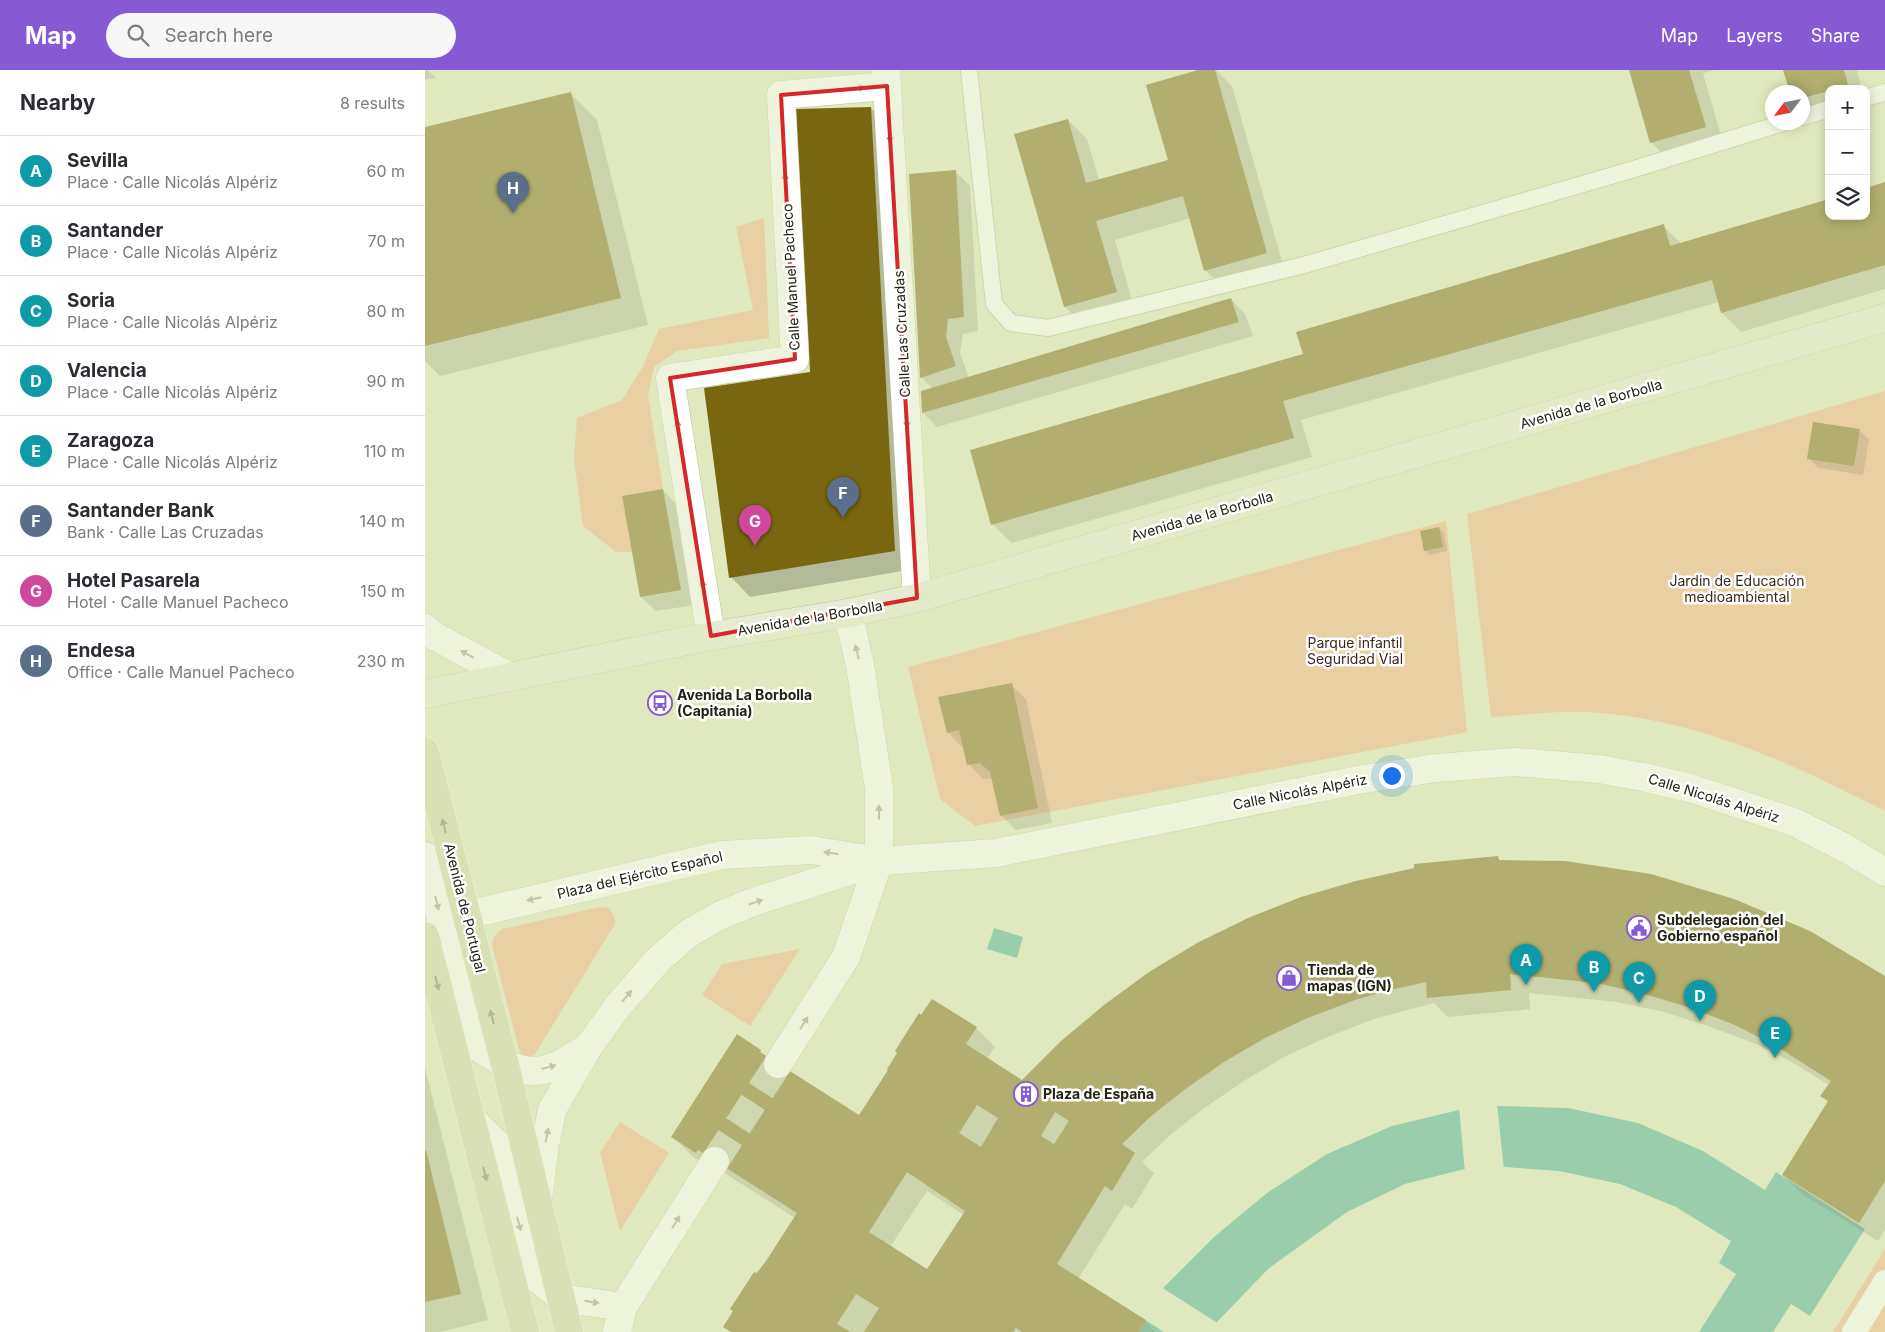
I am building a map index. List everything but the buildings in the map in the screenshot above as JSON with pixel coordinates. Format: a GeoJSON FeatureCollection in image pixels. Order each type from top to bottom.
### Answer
{"type":"FeatureCollection","features":[{"type":"Feature","properties":{"kind":"main road","name":"Avenida de la Borbolla"},"geometry":{"type":"LineString","coordinates":[[425,694],[711,636],[848,613],[917,598],[1885,318]]}},
{"type":"Feature","properties":{"kind":"main road","name":"Avenida de Portugal"},"geometry":{"type":"LineString","coordinates":[[425,752],[505,1065],[569,1332]]}},
{"type":"Feature","properties":{"kind":"main road"},"geometry":{"type":"LineString","coordinates":[[425,936],[525,1332]]}},
{"type":"Feature","properties":{"kind":"street","name":"Calle Las Cruzadas"},"geometry":{"type":"LineString","coordinates":[[887,78],[917,598]]}},
{"type":"Feature","properties":{"kind":"street","name":"Calle Manuel Pacheco"},"geometry":{"type":"LineString","coordinates":[[711,636],[670,378],[795,359],[781,95],[887,78]]}},
{"type":"Feature","properties":{"kind":"street"},"geometry":{"type":"LineString","coordinates":[[778,1064],[846,956],[879,861],[879,788],[860,665],[848,613]]}},
{"type":"Feature","properties":{"kind":"street"},"geometry":{"type":"LineString","coordinates":[[425,628],[431,634],[510,677]]}},
{"type":"Feature","properties":{"kind":"street","name":"Calle Nicolás Alpériz"},"geometry":{"type":"LineString","coordinates":[[879,861],[996,853],[1358,780],[1436,768],[1516,762],[1599,769],[1690,788],[1794,822],[1847,849],[1885,872]]}},
{"type":"Feature","properties":{"kind":"street","name":"Plaza del Ejército Español"},"geometry":{"type":"LineString","coordinates":[[467,916],[722,855],[811,850],[879,861]]}},
{"type":"Feature","properties":{"kind":"street","name":"Avenida de Portugal"},"geometry":{"type":"LineString","coordinates":[[425,856],[473,1044],[505,1065]]}},
{"type":"Feature","properties":{"kind":"street"},"geometry":{"type":"LineString","coordinates":[[537,1200],[552,1110],[589,1046],[618,1006],[658,960],[689,933],[721,916],[753,902],[879,861]]}},
{"type":"Feature","properties":{"kind":"street"},"geometry":{"type":"LineString","coordinates":[[505,1065],[519,1069],[537,1070],[552,1068],[589,1046]]}},
{"type":"Feature","properties":{"kind":"street"},"geometry":{"type":"LineString","coordinates":[[471,1120],[498,1145],[532,1274],[561,1298],[620,1320],[715,1161]]}},
{"type":"Feature","properties":{"kind":"street"},"geometry":{"type":"LineString","coordinates":[[1854,1332],[1885,1282]]}},
{"type":"Feature","properties":{"kind":"lane"},"geometry":{"type":"LineString","coordinates":[[969,70],[995,304],[1011,323],[1048,328],[1304,265],[1631,170],[1765,128]]}},
{"type":"Feature","properties":{"kind":"lane"},"geometry":{"type":"LineString","coordinates":[[1870,97],[1885,92]]}},
{"type":"Feature","properties":{"kind":"lane"},"geometry":{"type":"LineString","coordinates":[[1810,115],[1825,110]]}},
{"type":"Feature","properties":{"kind":"highlighted area"},"geometry":{"type":"Polygon","coordinates":[[[887,86],[917,598],[711,636],[670,378],[795,359],[781,95],[887,86]]]}},
{"type":"Feature","properties":{"kind":"green space"},"geometry":{"type":"Polygon","coordinates":[[[764,218],[769,338],[677,351],[654,367],[648,396],[663,489],[622,496],[632,552],[616,552],[583,526],[574,459],[577,418],[622,400],[643,366],[659,329],[753,310],[736,227],[764,218]]]}},
{"type":"Feature","properties":{"kind":"green space","name":"Jardin de Educación medioambiental"},"geometry":{"type":"Polygon","coordinates":[[[1885,391],[1885,811],[1814,776],[1740,745],[1664,723],[1586,712],[1491,717],[1467,514],[1885,391]]]}},
{"type":"Feature","properties":{"kind":"green space","name":"Parque infantil Seguridad Vial"},"geometry":{"type":"Polygon","coordinates":[[[1446,521],[1467,732],[975,826],[940,799],[908,667],[1446,521]]]}},
{"type":"Feature","properties":{"kind":"green space"},"geometry":{"type":"Polygon","coordinates":[[[600,907],[609,908],[614,916],[615,924],[535,1054],[525,1057],[520,1053],[492,945],[495,935],[502,929],[600,907]]]}},
{"type":"Feature","properties":{"kind":"green space"},"geometry":{"type":"Polygon","coordinates":[[[800,949],[750,1026],[702,995],[722,964],[800,949]]]}},
{"type":"Feature","properties":{"kind":"green space"},"geometry":{"type":"Polygon","coordinates":[[[620,1122],[669,1153],[620,1231],[600,1153],[620,1122]]]}},
{"type":"Feature","properties":{"kind":"green space"},"geometry":{"type":"Polygon","coordinates":[[[1885,1249],[1885,1332],[1833,1332],[1885,1249]]]}},
{"type":"Feature","properties":{"kind":"water"},"geometry":{"type":"Polygon","coordinates":[[[994,928],[1023,937],[1017,958],[987,949],[994,928]]]}},
{"type":"Feature","properties":{"kind":"water"},"geometry":{"type":"Polygon","coordinates":[[[1498,1106],[1568,1108],[1638,1123],[1703,1151],[1765,1190],[1776,1172],[1865,1229],[1810,1316],[1791,1304],[1773,1332],[1699,1332],[1736,1274],[1719,1263],[1731,1241],[1676,1207],[1620,1184],[1559,1171],[1504,1167],[1465,1169],[1405,1184],[1347,1212],[1268,1269],[1216,1323],[1214,1332],[1139,1332],[1163,1288],[1214,1237],[1267,1193],[1327,1154],[1392,1126],[1459,1110],[1498,1106]]]}},
{"type":"Feature","properties":{"kind":"pier"},"geometry":{"type":"Polygon","coordinates":[[[1497,1104],[1504,1170],[1465,1172],[1459,1108],[1497,1104]]]}},
{"type":"Feature","properties":{"kind":"pier"},"geometry":{"type":"Polygon","coordinates":[[[1161,1287],[1219,1324],[1216,1332],[1164,1332],[1144,1319],[1161,1287]]]}},
{"type":"Feature","properties":{"kind":"tunnel"},"geometry":{"type":"LineString","coordinates":[[715,1161],[778,1064]]}},
{"type":"Feature","properties":{"kind":"place","name":"Endesa"},"geometry":{"type":"Point","coordinates":[513,213]}},
{"type":"Feature","properties":{"kind":"place","name":"Santander Bank"},"geometry":{"type":"Point","coordinates":[843,518]}},
{"type":"Feature","properties":{"kind":"place","name":"Hotel Pasarela"},"geometry":{"type":"Point","coordinates":[755,546]}},
{"type":"Feature","properties":{"kind":"place","name":"Avenida La Borbolla (Capitanía)"},"geometry":{"type":"Point","coordinates":[660,703]}},
{"type":"Feature","properties":{"kind":"place","name":"Subdelegación del Gobierno español"},"geometry":{"type":"Point","coordinates":[1639,928]}},
{"type":"Feature","properties":{"kind":"place","name":"Tienda de mapas (IGN)"},"geometry":{"type":"Point","coordinates":[1289,978]}},
{"type":"Feature","properties":{"kind":"place","name":"Sevilla"},"geometry":{"type":"Point","coordinates":[1526,985]}},
{"type":"Feature","properties":{"kind":"place","name":"Santander"},"geometry":{"type":"Point","coordinates":[1594,992]}},
{"type":"Feature","properties":{"kind":"place","name":"Soria"},"geometry":{"type":"Point","coordinates":[1639,1003]}},
{"type":"Feature","properties":{"kind":"place","name":"Valencia"},"geometry":{"type":"Point","coordinates":[1700,1021]}},
{"type":"Feature","properties":{"kind":"place","name":"Zaragoza"},"geometry":{"type":"Point","coordinates":[1775,1058]}},
{"type":"Feature","properties":{"kind":"place","name":"Plaza de España"},"geometry":{"type":"Point","coordinates":[1026,1094]}}]}
